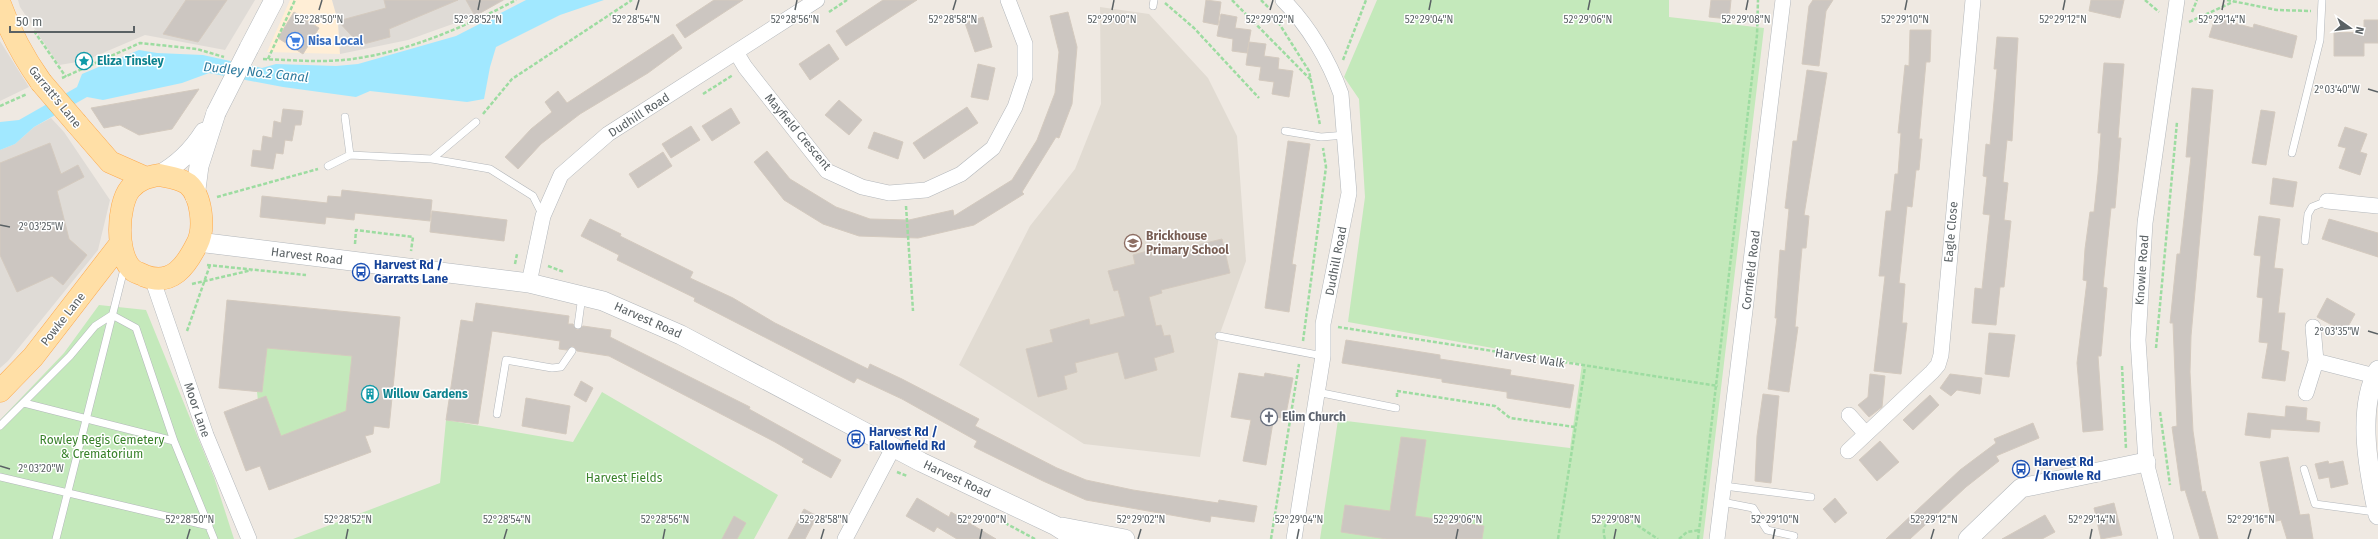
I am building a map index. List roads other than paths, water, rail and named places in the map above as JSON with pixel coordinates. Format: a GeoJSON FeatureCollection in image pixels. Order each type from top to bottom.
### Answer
{"type":"FeatureCollection","features":[{"type":"Feature","properties":{"kind":"main road","name":"Garratt's Lane"},"geometry":{"type":"LineString","coordinates":[[0,4],[27,63],[110,162]]}},
{"type":"Feature","properties":{"kind":"main road"},"geometry":{"type":"LineString","coordinates":[[110,162],[152,176],[174,178],[188,185],[197,200],[202,221],[198,242],[177,274],[165,279],[152,278],[133,271],[121,243],[121,206],[110,162]]}},
{"type":"Feature","properties":{"kind":"main road"},"geometry":{"type":"LineString","coordinates":[[121,206],[130,189],[152,176]]}},
{"type":"Feature","properties":{"kind":"main road","name":"Powke Lane"},"geometry":{"type":"LineString","coordinates":[[0,391],[34,357],[121,243]]}},
{"type":"Feature","properties":{"kind":"street"},"geometry":{"type":"LineString","coordinates":[[152,176],[172,168],[192,150],[255,53],[274,0]]}},
{"type":"Feature","properties":{"kind":"street","name":"Dudhill Road"},"geometry":{"type":"LineString","coordinates":[[529,283],[543,216],[561,175],[608,134],[817,0]]}},
{"type":"Feature","properties":{"kind":"street","name":"Mayfield Crescent"},"geometry":{"type":"LineString","coordinates":[[736,52],[745,67],[827,170],[862,187],[889,193],[926,190],[961,174],[993,148],[1016,107],[1025,77],[1026,44],[1008,0]]}},
{"type":"Feature","properties":{"kind":"street","name":"Dudhill Road"},"geometry":{"type":"LineString","coordinates":[[1283,0],[1301,18],[1336,80],[1341,94],[1346,135],[1350,193],[1324,324],[1323,356],[1294,539]]}},
{"type":"Feature","properties":{"kind":"street","name":"Cornfield Road"},"geometry":{"type":"LineString","coordinates":[[1716,539],[1737,389],[1783,0]]}},
{"type":"Feature","properties":{"kind":"street","name":"Eagle Close"},"geometry":{"type":"LineString","coordinates":[[1848,451],[1932,372],[1938,365],[1941,355],[1948,254],[1973,0]]}},
{"type":"Feature","properties":{"kind":"street","name":"Knowle Road"},"geometry":{"type":"LineString","coordinates":[[2166,539],[2146,462],[2138,340],[2146,223],[2177,0]]}},
{"type":"Feature","properties":{"kind":"street"},"geometry":{"type":"LineString","coordinates":[[197,200],[199,166],[216,113]]}},
{"type":"Feature","properties":{"kind":"street"},"geometry":{"type":"LineString","coordinates":[[2327,201],[2378,206]]}},
{"type":"Feature","properties":{"kind":"street","name":"Harvest Road"},"geometry":{"type":"LineString","coordinates":[[198,242],[529,283],[603,301],[681,335],[893,448],[1056,526],[1076,539]]}},
{"type":"Feature","properties":{"kind":"street","name":"Moor Lane"},"geometry":{"type":"LineString","coordinates":[[152,278],[206,435],[249,539]]}},
{"type":"Feature","properties":{"kind":"street"},"geometry":{"type":"LineString","coordinates":[[2306,393],[2316,361],[2313,327]]}},
{"type":"Feature","properties":{"kind":"street"},"geometry":{"type":"LineString","coordinates":[[2316,361],[2377,373],[2367,404],[2367,458],[2378,514]]}},
{"type":"Feature","properties":{"kind":"street"},"geometry":{"type":"LineString","coordinates":[[1849,415],[1866,434]]}},
{"type":"Feature","properties":{"kind":"street"},"geometry":{"type":"LineString","coordinates":[[845,539],[893,448]]}},
{"type":"Feature","properties":{"kind":"street"},"geometry":{"type":"LineString","coordinates":[[1968,539],[2021,488],[2146,462]]}},
{"type":"Feature","properties":{"kind":"street","name":"Harvest Road"},"geometry":{"type":"LineString","coordinates":[[1056,526],[1125,539]]}},
{"type":"Feature","properties":{"kind":"lane"},"geometry":{"type":"LineString","coordinates":[[2292,153],[2320,40],[2322,0]]}},
{"type":"Feature","properties":{"kind":"lane"},"geometry":{"type":"LineString","coordinates":[[345,116],[350,155]]}},
{"type":"Feature","properties":{"kind":"lane"},"geometry":{"type":"LineString","coordinates":[[432,160],[476,122]]}},
{"type":"Feature","properties":{"kind":"lane"},"geometry":{"type":"LineString","coordinates":[[1285,131],[1321,137],[1346,135]]}},
{"type":"Feature","properties":{"kind":"lane"},"geometry":{"type":"LineString","coordinates":[[328,166],[350,155],[432,160],[490,169],[533,196],[543,216]]}},
{"type":"Feature","properties":{"kind":"lane"},"geometry":{"type":"LineString","coordinates":[[2305,240],[2308,214],[2312,207],[2327,201]]}},
{"type":"Feature","properties":{"kind":"lane"},"geometry":{"type":"LineString","coordinates":[[56,539],[123,273],[129,264]]}},
{"type":"Feature","properties":{"kind":"lane"},"geometry":{"type":"LineString","coordinates":[[578,325],[582,296]]}},
{"type":"Feature","properties":{"kind":"lane"},"geometry":{"type":"LineString","coordinates":[[0,426],[70,356],[95,326],[112,316]]}},
{"type":"Feature","properties":{"kind":"lane"},"geometry":{"type":"LineString","coordinates":[[112,316],[136,328],[174,441],[214,539]]}},
{"type":"Feature","properties":{"kind":"lane"},"geometry":{"type":"LineString","coordinates":[[1219,336],[1323,356]]}},
{"type":"Feature","properties":{"kind":"lane"},"geometry":{"type":"LineString","coordinates":[[497,414],[506,360],[552,368],[561,367],[572,351]]}},
{"type":"Feature","properties":{"kind":"lane"},"geometry":{"type":"LineString","coordinates":[[1317,392],[1396,408]]}},
{"type":"Feature","properties":{"kind":"lane"},"geometry":{"type":"LineString","coordinates":[[24,403],[174,441]]}},
{"type":"Feature","properties":{"kind":"lane"},"geometry":{"type":"LineString","coordinates":[[2304,470],[2314,504],[2378,514]]}},
{"type":"Feature","properties":{"kind":"lane"},"geometry":{"type":"LineString","coordinates":[[0,477],[209,526]]}},
{"type":"Feature","properties":{"kind":"lane"},"geometry":{"type":"LineString","coordinates":[[1724,486],[1811,497]]}},
{"type":"Feature","properties":{"kind":"lane"},"geometry":{"type":"LineString","coordinates":[[1722,502],[1753,508],[1767,530],[1794,536]]}},
{"type":"Feature","properties":{"kind":"water","name":"Dudley No.2 Canal"},"geometry":{"type":"Polygon","coordinates":[[[526,0],[604,0],[560,15],[496,47],[490,67],[484,99],[467,102],[370,91],[356,97],[283,87],[209,73],[182,83],[103,100],[87,97],[34,127],[15,144],[0,150],[0,122],[19,120],[77,87],[82,74],[139,50],[157,53],[203,55],[262,68],[276,64],[336,66],[358,64],[456,36],[526,0]]]}},
{"type":"Feature","properties":{"kind":"place","name":"Nisa Local"},"geometry":{"type":"Point","coordinates":[295,41]}},
{"type":"Feature","properties":{"kind":"place","name":"Eliza Tinsley"},"geometry":{"type":"Point","coordinates":[84,61]}},
{"type":"Feature","properties":{"kind":"place","name":"Brickhouse Primary School"},"geometry":{"type":"Point","coordinates":[1133,243]}},
{"type":"Feature","properties":{"kind":"place","name":"Harvest Rd / Garratts Lane"},"geometry":{"type":"Point","coordinates":[361,272]}},
{"type":"Feature","properties":{"kind":"place","name":"Willow Gardens"},"geometry":{"type":"Point","coordinates":[370,394]}},
{"type":"Feature","properties":{"kind":"place","name":"Elim Church"},"geometry":{"type":"Point","coordinates":[1269,417]}},
{"type":"Feature","properties":{"kind":"place","name":"Harvest Rd / Fallowfield Rd"},"geometry":{"type":"Point","coordinates":[856,439]}},
{"type":"Feature","properties":{"kind":"place","name":"Harvest Rd / Knowle Rd"},"geometry":{"type":"Point","coordinates":[2021,469]}},
{"type":"Feature","properties":{"kind":"park label","name":"Rowley Regis Cemetery & Crematorium"},"geometry":{"type":"Point","coordinates":[102,447]}},
{"type":"Feature","properties":{"kind":"park label","name":"Harvest Fields"},"geometry":{"type":"Point","coordinates":[624,478]}}]}
